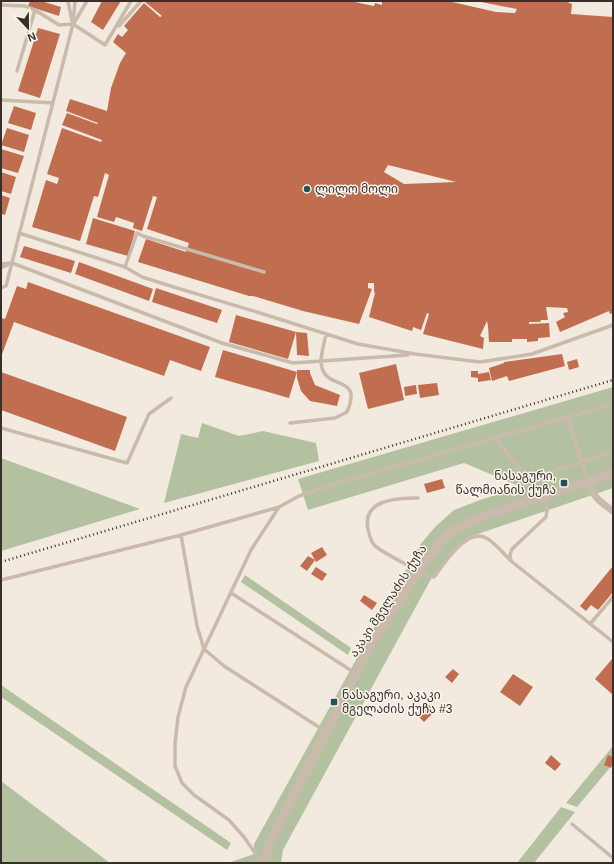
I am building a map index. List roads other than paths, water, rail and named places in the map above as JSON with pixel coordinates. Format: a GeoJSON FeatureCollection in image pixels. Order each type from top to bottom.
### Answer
{"type":"FeatureCollection","features":[{"type":"Feature","properties":{"kind":"street","name":"აკაკი მგელაძის ქუჩა"},"geometry":{"type":"LineString","coordinates":[[266,863],[267,849],[368,649],[440,542],[452,532],[473,520],[613,473]]}},
{"type":"Feature","properties":{"kind":"street"},"geometry":{"type":"LineString","coordinates":[[588,481],[591,490],[598,500],[613,511]]}},
{"type":"Feature","properties":{"kind":"lane"},"geometry":{"type":"LineString","coordinates":[[68,1],[73,24]]}},
{"type":"Feature","properties":{"kind":"lane"},"geometry":{"type":"LineString","coordinates":[[1,288],[6,286],[12,263],[73,24],[75,1]]}},
{"type":"Feature","properties":{"kind":"lane"},"geometry":{"type":"LineString","coordinates":[[73,24],[87,1]]}},
{"type":"Feature","properties":{"kind":"lane"},"geometry":{"type":"LineString","coordinates":[[1,5],[24,6],[35,10],[59,25],[73,24],[105,45],[131,1]]}},
{"type":"Feature","properties":{"kind":"lane"},"geometry":{"type":"LineString","coordinates":[[115,30],[141,1]]}},
{"type":"Feature","properties":{"kind":"lane"},"geometry":{"type":"LineString","coordinates":[[17,72],[35,10]]}},
{"type":"Feature","properties":{"kind":"lane"},"geometry":{"type":"LineString","coordinates":[[1,100],[53,102]]}},
{"type":"Feature","properties":{"kind":"lane"},"geometry":{"type":"LineString","coordinates":[[19,233],[125,267],[142,277],[163,284],[358,344],[415,354],[480,362],[532,354],[613,325]]}},
{"type":"Feature","properties":{"kind":"lane"},"geometry":{"type":"LineString","coordinates":[[125,267],[137,233],[264,272]]}},
{"type":"Feature","properties":{"kind":"lane"},"geometry":{"type":"LineString","coordinates":[[1,268],[12,263]]}},
{"type":"Feature","properties":{"kind":"lane"},"geometry":{"type":"LineString","coordinates":[[1,264],[12,263],[222,343],[293,363],[415,354]]}},
{"type":"Feature","properties":{"kind":"lane"},"geometry":{"type":"LineString","coordinates":[[290,422],[335,418],[347,412],[351,404],[351,392],[346,385],[329,378],[324,372],[321,361],[326,334]]}},
{"type":"Feature","properties":{"kind":"lane"},"geometry":{"type":"LineString","coordinates":[[1,428],[127,463],[149,414],[171,398]]}},
{"type":"Feature","properties":{"kind":"lane"},"geometry":{"type":"LineString","coordinates":[[1,580],[181,535],[279,507],[299,496],[325,487],[613,404]]}},
{"type":"Feature","properties":{"kind":"lane"},"geometry":{"type":"LineString","coordinates":[[567,418],[588,481]]}},
{"type":"Feature","properties":{"kind":"lane"},"geometry":{"type":"LineString","coordinates":[[494,438],[528,477],[533,477],[613,452]]}},
{"type":"Feature","properties":{"kind":"lane"},"geometry":{"type":"LineString","coordinates":[[511,561],[510,555],[512,550],[546,517],[547,510],[543,496]]}},
{"type":"Feature","properties":{"kind":"lane"},"geometry":{"type":"LineString","coordinates":[[418,498],[398,498],[379,503],[370,512],[366,521],[369,534],[374,545],[428,576],[434,577],[458,547],[470,538],[480,536],[488,539],[511,561],[613,642]]}},
{"type":"Feature","properties":{"kind":"lane"},"geometry":{"type":"LineString","coordinates":[[262,863],[244,837],[229,820],[194,795],[182,783],[175,766],[175,744],[178,717],[186,687],[250,550],[279,507]]}},
{"type":"Feature","properties":{"kind":"lane"},"geometry":{"type":"LineString","coordinates":[[181,535],[197,626],[204,649],[224,666],[326,732]]}},
{"type":"Feature","properties":{"kind":"lane"},"geometry":{"type":"LineString","coordinates":[[230,593],[356,674]]}},
{"type":"Feature","properties":{"kind":"lane"},"geometry":{"type":"LineString","coordinates":[[590,624],[613,597]]}},
{"type":"Feature","properties":{"kind":"lane"},"geometry":{"type":"LineString","coordinates":[[572,824],[613,858]]}},
{"type":"Feature","properties":{"kind":"railway"},"geometry":{"type":"LineString","coordinates":[[1,562],[613,380]]}},
{"type":"Feature","properties":{"kind":"place","name":"ლილო მოლი"},"geometry":{"type":"Point","coordinates":[307,189]}},
{"type":"Feature","properties":{"kind":"place","name":"ნასაგური, წალმიანის ქუჩა"},"geometry":{"type":"Point","coordinates":[564,483]}},
{"type":"Feature","properties":{"kind":"place","name":"ნასაგური, აკაკი მგელაძის ქუჩა #3"},"geometry":{"type":"Point","coordinates":[334,702]}}]}
